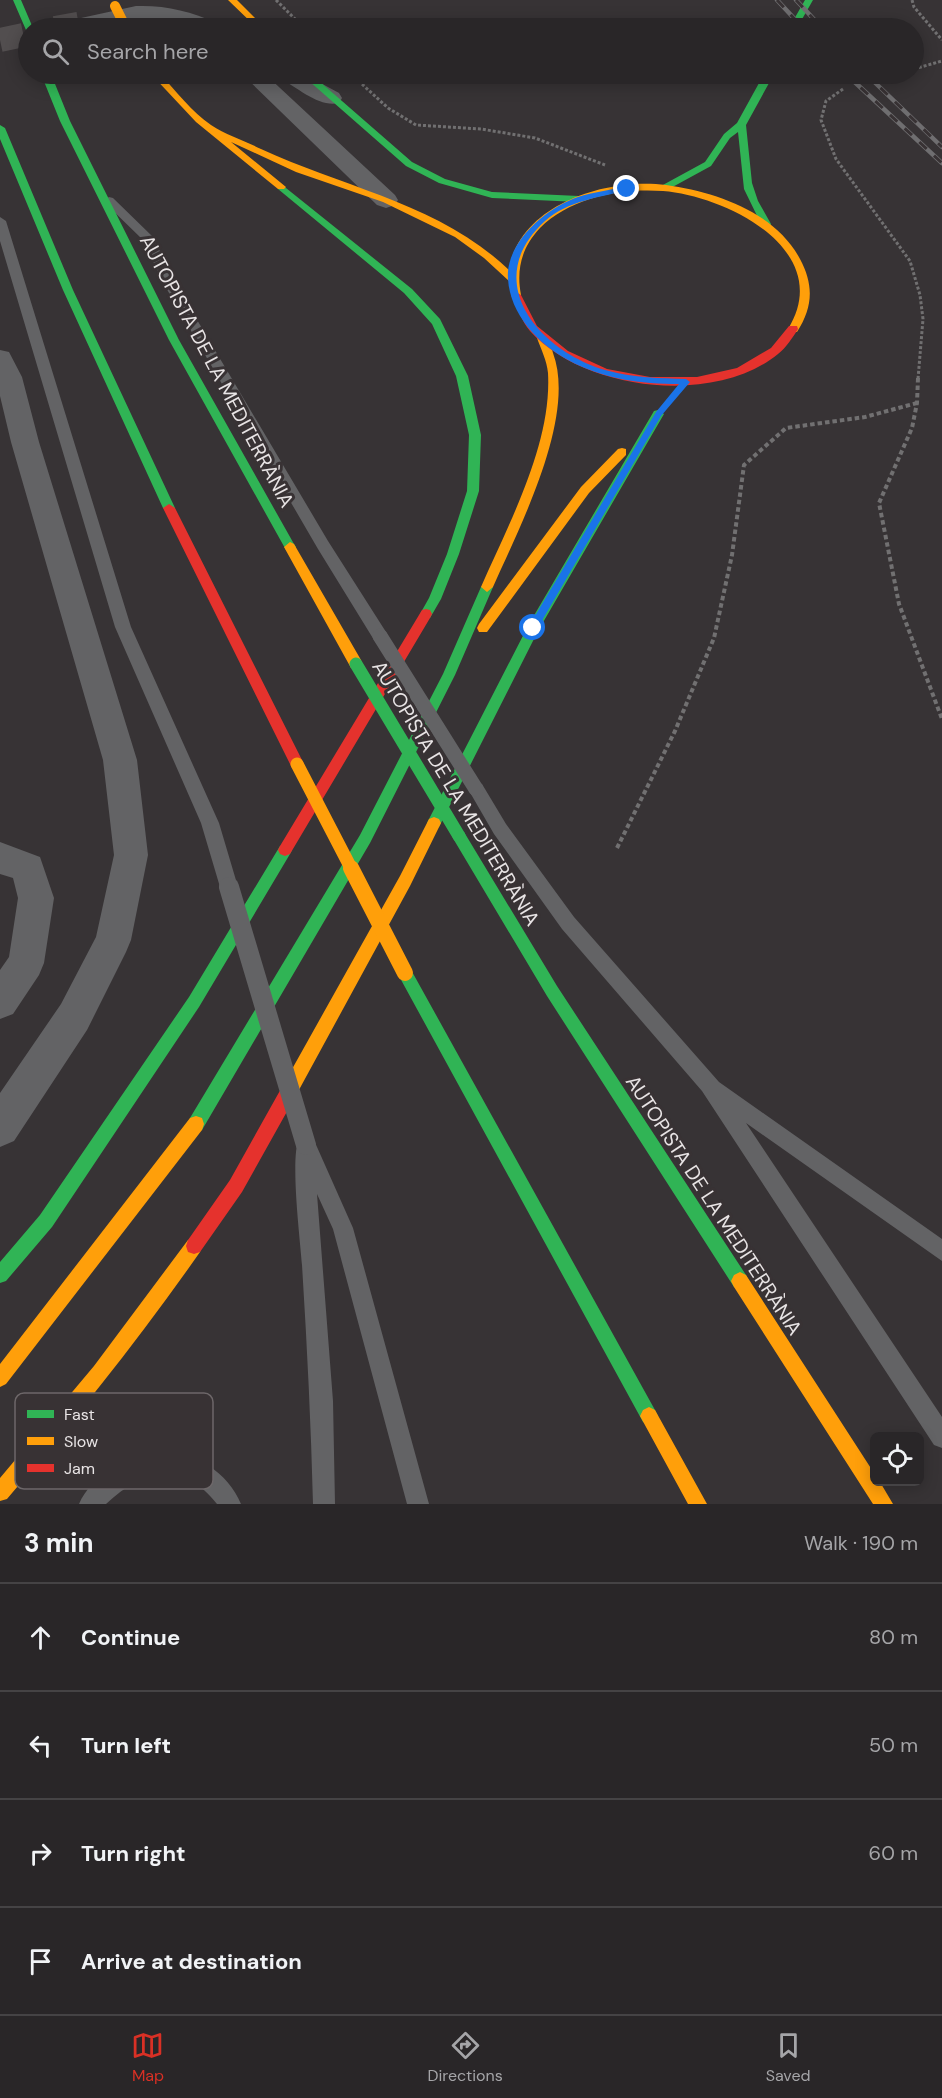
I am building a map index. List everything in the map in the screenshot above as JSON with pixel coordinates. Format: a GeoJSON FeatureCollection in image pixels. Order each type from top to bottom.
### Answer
{"type":"FeatureCollection","features":[{"type":"Feature","properties":{"kind":"main road"},"geometry":{"type":"LineString","coordinates":[[17,0],[25,18]]}},
{"type":"Feature","properties":{"kind":"main road"},"geometry":{"type":"LineString","coordinates":[[232,0],[251,18]]}},
{"type":"Feature","properties":{"kind":"main road"},"geometry":{"type":"LineString","coordinates":[[799,18],[809,0]]}},
{"type":"Feature","properties":{"kind":"main road"},"geometry":{"type":"LineString","coordinates":[[114,3],[121,18]]}},
{"type":"Feature","properties":{"kind":"main road","name":"AUTOPISTA DE LA MEDITERRÀNIA"},"geometry":{"type":"LineString","coordinates":[[50,84],[65,121],[174,340],[356,664],[552,991],[884,1504]]}},
{"type":"Feature","properties":{"kind":"main road"},"geometry":{"type":"LineString","coordinates":[[0,1275],[46,1221],[194,1002],[435,599],[461,532],[475,477],[474,420],[457,360],[435,321],[408,291],[209,128],[164,84]]}},
{"type":"Feature","properties":{"kind":"main road"},"geometry":{"type":"LineString","coordinates":[[316,84],[409,164],[442,181],[492,195],[579,199],[627,189],[664,188],[719,200],[744,210],[766,224],[786,242],[800,263],[806,286],[804,308],[795,330],[777,350],[752,365],[720,376],[686,382],[645,381],[605,373],[570,358],[542,338],[519,309],[511,278],[519,246],[543,219],[579,199]]}},
{"type":"Feature","properties":{"kind":"main road"},"geometry":{"type":"LineString","coordinates":[[664,188],[708,164],[727,136],[741,125],[764,84]]}},
{"type":"Feature","properties":{"kind":"main road"},"geometry":{"type":"LineString","coordinates":[[741,125],[747,139],[746,178],[751,199],[766,224]]}},
{"type":"Feature","properties":{"kind":"main road"},"geometry":{"type":"LineString","coordinates":[[209,128],[299,170],[386,200],[459,235],[488,256],[511,278]]}},
{"type":"Feature","properties":{"kind":"main road"},"geometry":{"type":"LineString","coordinates":[[0,129],[109,386],[180,535],[405,973],[698,1504]]}},
{"type":"Feature","properties":{"kind":"main road"},"geometry":{"type":"LineString","coordinates":[[0,1378],[194,1127],[365,839],[448,675],[525,498],[550,416],[552,372],[542,338]]}},
{"type":"Feature","properties":{"kind":"main road"},"geometry":{"type":"LineString","coordinates":[[448,675],[585,490],[686,382]]}},
{"type":"Feature","properties":{"kind":"main road"},"geometry":{"type":"LineString","coordinates":[[84,1393],[159,1296],[236,1186],[405,881],[533,628],[665,406]]}},
{"type":"Feature","properties":{"kind":"main road"},"geometry":{"type":"LineString","coordinates":[[0,1492],[15,1475]]}},
{"type":"Feature","properties":{"kind":"street"},"geometry":{"type":"LineString","coordinates":[[107,18],[146,10],[175,13],[186,18]]}},
{"type":"Feature","properties":{"kind":"street"},"geometry":{"type":"LineString","coordinates":[[264,84],[386,200]]}},
{"type":"Feature","properties":{"kind":"street"},"geometry":{"type":"LineString","coordinates":[[306,84],[331,98]]}},
{"type":"Feature","properties":{"kind":"street"},"geometry":{"type":"LineString","coordinates":[[0,359],[9,377],[120,760],[131,855],[113,940],[74,1017],[0,1127]]}},
{"type":"Feature","properties":{"kind":"street"},"geometry":{"type":"LineString","coordinates":[[0,858],[28,868],[36,898],[26,963],[0,1001]]}},
{"type":"Feature","properties":{"kind":"lane"},"geometry":{"type":"LineString","coordinates":[[102,194],[147,237],[171,286],[324,545],[500,829],[568,923],[709,1084],[942,1437]]}},
{"type":"Feature","properties":{"kind":"lane"},"geometry":{"type":"LineString","coordinates":[[0,221],[123,627],[210,823],[306,1145],[344,1228],[418,1504]]}},
{"type":"Feature","properties":{"kind":"lane"},"geometry":{"type":"LineString","coordinates":[[709,1084],[942,1251]]}},
{"type":"Feature","properties":{"kind":"lane"},"geometry":{"type":"LineString","coordinates":[[306,1145],[308,1213],[322,1401],[324,1504]]}},
{"type":"Feature","properties":{"kind":"lane"},"geometry":{"type":"LineString","coordinates":[[213,1483],[230,1504]]}},
{"type":"Feature","properties":{"kind":"lane"},"geometry":{"type":"LineString","coordinates":[[90,1504],[104,1489]]}},
{"type":"Feature","properties":{"kind":"path"},"geometry":{"type":"LineString","coordinates":[[276,0],[294,18]]}},
{"type":"Feature","properties":{"kind":"path"},"geometry":{"type":"LineString","coordinates":[[912,0],[914,7],[923,18]]}},
{"type":"Feature","properties":{"kind":"path"},"geometry":{"type":"LineString","coordinates":[[924,19],[942,40]]}},
{"type":"Feature","properties":{"kind":"path"},"geometry":{"type":"LineString","coordinates":[[924,66],[942,61]]}},
{"type":"Feature","properties":{"kind":"path"},"geometry":{"type":"LineString","coordinates":[[362,84],[388,108],[416,125],[481,129],[535,138],[602,164],[617,173],[627,189]]}},
{"type":"Feature","properties":{"kind":"path"},"geometry":{"type":"LineString","coordinates":[[843,89],[826,101],[821,120],[836,159],[910,261],[920,295],[923,319],[918,403],[912,429],[879,503],[899,604],[942,719]]}},
{"type":"Feature","properties":{"kind":"path"},"geometry":{"type":"LineString","coordinates":[[617,848],[675,731],[714,638],[732,555],[744,465],[786,428],[865,417],[918,403]]}},
{"type":"Feature","properties":{"kind":"tunnel"},"geometry":{"type":"LineString","coordinates":[[0,40],[18,36]]}},
{"type":"Feature","properties":{"kind":"railway"},"geometry":{"type":"LineString","coordinates":[[777,0],[794,18]]}},
{"type":"Feature","properties":{"kind":"railway"},"geometry":{"type":"LineString","coordinates":[[796,0],[813,18]]}},
{"type":"Feature","properties":{"kind":"railway"},"geometry":{"type":"LineString","coordinates":[[857,84],[942,163]]}},
{"type":"Feature","properties":{"kind":"railway"},"geometry":{"type":"LineString","coordinates":[[876,84],[942,147]]}},
{"type":"Feature","properties":{"kind":"traffic: fast"},"geometry":{"type":"LineString","coordinates":[[17,0],[25,18]]}},
{"type":"Feature","properties":{"kind":"traffic: fast"},"geometry":{"type":"LineString","coordinates":[[799,18],[809,0]]}},
{"type":"Feature","properties":{"kind":"traffic: fast"},"geometry":{"type":"LineString","coordinates":[[50,84],[65,121],[174,340],[290,547]]}},
{"type":"Feature","properties":{"kind":"traffic: fast"},"geometry":{"type":"LineString","coordinates":[[317,84],[409,164],[442,181],[492,195],[579,199]]}},
{"type":"Feature","properties":{"kind":"traffic: fast"},"geometry":{"type":"LineString","coordinates":[[664,188],[708,164],[727,136],[741,125],[764,84]]}},
{"type":"Feature","properties":{"kind":"traffic: fast"},"geometry":{"type":"LineString","coordinates":[[741,125],[747,183],[753,201],[766,224]]}},
{"type":"Feature","properties":{"kind":"traffic: fast"},"geometry":{"type":"LineString","coordinates":[[0,128],[68,290],[169,508]]}},
{"type":"Feature","properties":{"kind":"traffic: fast"},"geometry":{"type":"LineString","coordinates":[[281,187],[408,291],[436,322],[462,376],[475,435],[473,491],[453,554],[435,599],[426,614]]}},
{"type":"Feature","properties":{"kind":"traffic: fast"},"geometry":{"type":"LineString","coordinates":[[434,823],[533,628],[658,414]]}},
{"type":"Feature","properties":{"kind":"traffic: fast"},"geometry":{"type":"LineString","coordinates":[[196,1124],[365,839],[449,675],[487,587]]}},
{"type":"Feature","properties":{"kind":"traffic: fast"},"geometry":{"type":"LineString","coordinates":[[356,664],[459,836]]}},
{"type":"Feature","properties":{"kind":"traffic: fast"},"geometry":{"type":"LineString","coordinates":[[459,836],[552,991],[740,1281]]}},
{"type":"Feature","properties":{"kind":"traffic: fast"},"geometry":{"type":"LineString","coordinates":[[0,1275],[46,1221],[194,1002],[285,850]]}},
{"type":"Feature","properties":{"kind":"traffic: fast"},"geometry":{"type":"LineString","coordinates":[[405,973],[649,1416]]}},
{"type":"Feature","properties":{"kind":"traffic: slow"},"geometry":{"type":"LineString","coordinates":[[232,0],[251,18]]}},
{"type":"Feature","properties":{"kind":"traffic: slow"},"geometry":{"type":"LineString","coordinates":[[115,6],[121,18]]}},
{"type":"Feature","properties":{"kind":"traffic: slow"},"geometry":{"type":"LineString","coordinates":[[165,84],[200,120],[281,187]]}},
{"type":"Feature","properties":{"kind":"traffic: slow"},"geometry":{"type":"LineString","coordinates":[[209,128],[299,170],[386,200],[459,235],[488,256],[511,278]]}},
{"type":"Feature","properties":{"kind":"traffic: slow"},"geometry":{"type":"LineString","coordinates":[[664,188],[726,204],[763,223],[778,236],[791,252],[804,279],[805,302],[793,329]]}},
{"type":"Feature","properties":{"kind":"traffic: slow"},"geometry":{"type":"LineString","coordinates":[[516,295],[514,271],[517,255],[529,234],[542,220],[557,210],[590,196],[627,189],[664,188]]}},
{"type":"Feature","properties":{"kind":"traffic: slow"},"geometry":{"type":"LineString","coordinates":[[487,587],[520,511],[549,425],[553,398],[553,373],[542,338]]}},
{"type":"Feature","properties":{"kind":"traffic: slow"},"geometry":{"type":"LineString","coordinates":[[483,628],[585,490],[622,452]]}},
{"type":"Feature","properties":{"kind":"traffic: slow"},"geometry":{"type":"LineString","coordinates":[[290,547],[356,664]]}},
{"type":"Feature","properties":{"kind":"traffic: slow"},"geometry":{"type":"LineString","coordinates":[[297,764],[405,973]]}},
{"type":"Feature","properties":{"kind":"traffic: slow"},"geometry":{"type":"LineString","coordinates":[[288,1093],[405,881],[434,823]]}},
{"type":"Feature","properties":{"kind":"traffic: slow"},"geometry":{"type":"LineString","coordinates":[[0,1378],[196,1124]]}},
{"type":"Feature","properties":{"kind":"traffic: slow"},"geometry":{"type":"LineString","coordinates":[[83,1393],[148,1310],[194,1246]]}},
{"type":"Feature","properties":{"kind":"traffic: slow"},"geometry":{"type":"LineString","coordinates":[[740,1281],[884,1504]]}},
{"type":"Feature","properties":{"kind":"traffic: slow"},"geometry":{"type":"LineString","coordinates":[[649,1416],[698,1504]]}},
{"type":"Feature","properties":{"kind":"traffic: slow"},"geometry":{"type":"LineString","coordinates":[[0,1492],[15,1475]]}},
{"type":"Feature","properties":{"kind":"traffic: jam"},"geometry":{"type":"LineString","coordinates":[[516,295],[533,328],[564,354],[605,372],[650,381],[697,381],[740,371],[775,351],[793,329]]}},
{"type":"Feature","properties":{"kind":"traffic: jam"},"geometry":{"type":"LineString","coordinates":[[169,508],[297,764]]}},
{"type":"Feature","properties":{"kind":"traffic: jam"},"geometry":{"type":"LineString","coordinates":[[285,850],[426,614]]}},
{"type":"Feature","properties":{"kind":"traffic: jam"},"geometry":{"type":"LineString","coordinates":[[194,1246],[236,1186],[288,1093]]}},
{"type":"Feature","properties":{"kind":"route"},"geometry":{"type":"LineString","coordinates":[[533,628],[658,414],[686,382],[645,381],[605,373],[570,358],[542,338],[519,309],[511,278],[519,246],[543,219],[579,199],[594,194],[627,189]]}}]}
